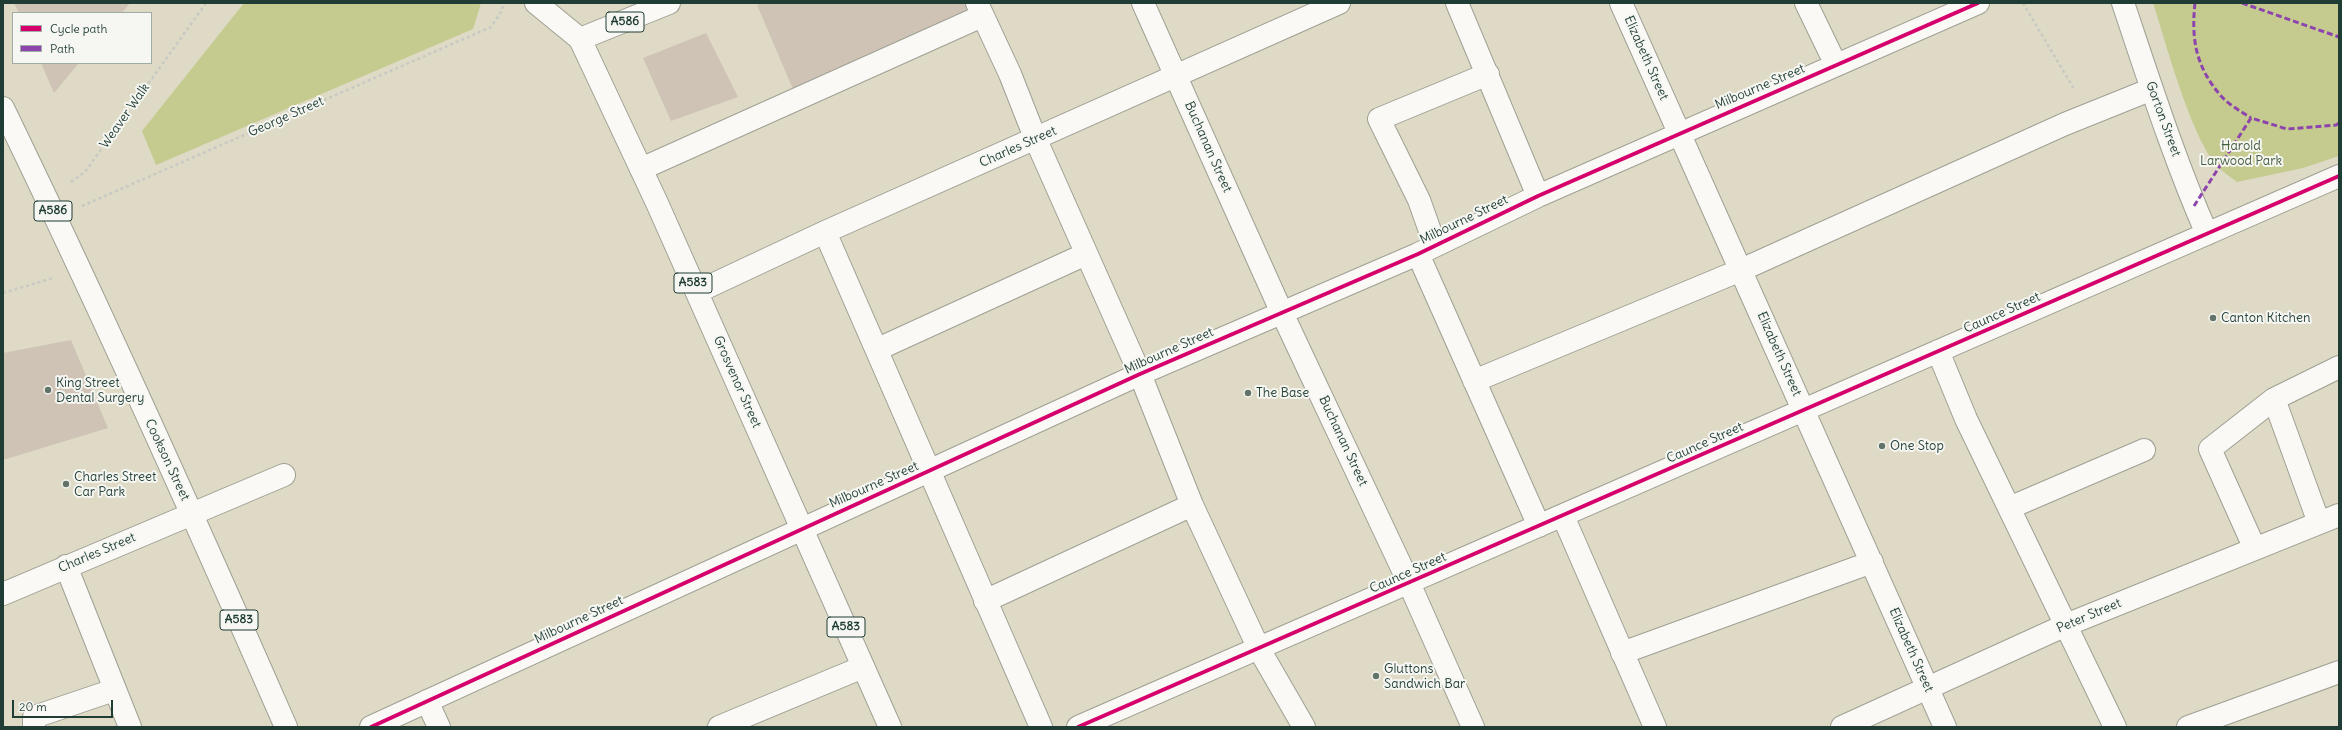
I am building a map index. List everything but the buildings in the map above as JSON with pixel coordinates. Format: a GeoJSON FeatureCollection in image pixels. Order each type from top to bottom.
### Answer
{"type":"FeatureCollection","features":[{"type":"Feature","properties":{"kind":"street"},"geometry":{"type":"LineString","coordinates":[[536,3],[580,39]]}},
{"type":"Feature","properties":{"kind":"street","name":"A586"},"geometry":{"type":"LineString","coordinates":[[580,39],[669,3]]}},
{"type":"Feature","properties":{"kind":"street","name":"Buchanan Street"},"geometry":{"type":"LineString","coordinates":[[1143,3],[1282,313],[1409,583],[1473,727]]}},
{"type":"Feature","properties":{"kind":"street","name":"Charles Street"},"geometry":{"type":"LineString","coordinates":[[697,292],[825,232],[1036,140],[1176,75],[1306,10],[1339,3]]}},
{"type":"Feature","properties":{"kind":"street"},"geometry":{"type":"LineString","coordinates":[[1457,3],[1538,196]]}},
{"type":"Feature","properties":{"kind":"street","name":"Elizabeth Street"},"geometry":{"type":"LineString","coordinates":[[1621,3],[1945,727]]}},
{"type":"Feature","properties":{"kind":"street"},"geometry":{"type":"LineString","coordinates":[[1806,3],[1836,65]]}},
{"type":"Feature","properties":{"kind":"street","name":"Milbourne Street"},"geometry":{"type":"LineString","coordinates":[[371,727],[803,527],[930,471],[1140,374],[1427,249],[1538,196],[1978,3]]}},
{"type":"Feature","properties":{"kind":"street","name":"Gorton Street"},"geometry":{"type":"LineString","coordinates":[[2123,3],[2194,206],[2207,234]]}},
{"type":"Feature","properties":{"kind":"street"},"geometry":{"type":"LineString","coordinates":[[641,169],[980,9],[1010,74],[1036,140],[1140,374],[1192,505],[1259,649],[1304,727]]}},
{"type":"Feature","properties":{"kind":"street","name":"Grosvenor Street"},"geometry":{"type":"LineString","coordinates":[[580,39],[641,169],[803,527],[890,727]]}},
{"type":"Feature","properties":{"kind":"street"},"geometry":{"type":"LineString","coordinates":[[1488,74],[1379,119],[1419,200],[1427,249],[1474,381],[1539,526]]}},
{"type":"Feature","properties":{"kind":"street"},"geometry":{"type":"LineString","coordinates":[[1474,381],[1741,270],[2090,114],[2152,89]]}},
{"type":"Feature","properties":{"kind":"street","name":"Cookson Street"},"geometry":{"type":"LineString","coordinates":[[3,108],[80,270],[192,514],[286,727]]}},
{"type":"Feature","properties":{"kind":"street","name":"Caunce Street"},"geometry":{"type":"LineString","coordinates":[[1078,727],[2339,176]]}},
{"type":"Feature","properties":{"kind":"street"},"geometry":{"type":"LineString","coordinates":[[825,232],[878,349],[1041,727]]}},
{"type":"Feature","properties":{"kind":"street"},"geometry":{"type":"LineString","coordinates":[[878,349],[1086,254]]}},
{"type":"Feature","properties":{"kind":"street"},"geometry":{"type":"LineString","coordinates":[[1938,351],[1966,419],[2115,727]]}},
{"type":"Feature","properties":{"kind":"street"},"geometry":{"type":"LineString","coordinates":[[2256,549],[2210,449],[2274,399],[2339,367]]}},
{"type":"Feature","properties":{"kind":"street"},"geometry":{"type":"LineString","coordinates":[[2274,399],[2329,518]]}},
{"type":"Feature","properties":{"kind":"street"},"geometry":{"type":"LineString","coordinates":[[2009,508],[2144,450]]}},
{"type":"Feature","properties":{"kind":"street","name":"Charles Street"},"geometry":{"type":"LineString","coordinates":[[3,594],[66,566],[284,475]]}},
{"type":"Feature","properties":{"kind":"street"},"geometry":{"type":"LineString","coordinates":[[986,601],[1192,505]]}},
{"type":"Feature","properties":{"kind":"street"},"geometry":{"type":"LineString","coordinates":[[1563,516],[1622,653],[1656,727]]}},
{"type":"Feature","properties":{"kind":"street","name":"Peter Street"},"geometry":{"type":"LineString","coordinates":[[1842,727],[2066,625],[2256,549],[2329,518]]}},
{"type":"Feature","properties":{"kind":"street"},"geometry":{"type":"LineString","coordinates":[[1622,653],[1872,562]]}},
{"type":"Feature","properties":{"kind":"street"},"geometry":{"type":"LineString","coordinates":[[66,566],[114,690],[130,727]]}},
{"type":"Feature","properties":{"kind":"street"},"geometry":{"type":"LineString","coordinates":[[719,727],[863,667]]}},
{"type":"Feature","properties":{"kind":"street"},"geometry":{"type":"LineString","coordinates":[[2188,727],[2339,672]]}},
{"type":"Feature","properties":{"kind":"street"},"geometry":{"type":"LineString","coordinates":[[34,727],[34,717],[114,690]]}},
{"type":"Feature","properties":{"kind":"street"},"geometry":{"type":"LineString","coordinates":[[427,702],[439,727]]}},
{"type":"Feature","properties":{"kind":"path"},"geometry":{"type":"LineString","coordinates":[[2023,3],[2090,114]]}},
{"type":"Feature","properties":{"kind":"path"},"geometry":{"type":"LineString","coordinates":[[3,293],[80,270]]}},
{"type":"Feature","properties":{"kind":"green space"},"geometry":{"type":"Polygon","coordinates":[[[244,3],[481,3],[473,29],[156,165],[142,131],[244,3]]]}},
{"type":"Feature","properties":{"kind":"green space","name":"Harold Larwood Park"},"geometry":{"type":"Polygon","coordinates":[[[2153,3],[2339,3],[2339,156],[2303,168],[2237,182],[2223,172],[2209,155],[2199,136],[2172,66],[2153,3]]]}},
{"type":"Feature","properties":{"kind":"marked path"},"geometry":{"type":"LineString","coordinates":[[2195,3],[2195,41],[2197,53],[2206,75],[2225,100],[2251,118]]}},
{"type":"Feature","properties":{"kind":"marked path"},"geometry":{"type":"LineString","coordinates":[[2242,3],[2339,37]]}},
{"type":"Feature","properties":{"kind":"marked path"},"geometry":{"type":"LineString","coordinates":[[2194,206],[2251,118],[2287,129],[2336,125],[2339,123]]}},
{"type":"Feature","properties":{"kind":"cycle path"},"geometry":{"type":"LineString","coordinates":[[371,727],[1140,374],[1418,254],[1538,196],[1978,3]]}},
{"type":"Feature","properties":{"kind":"cycle path"},"geometry":{"type":"LineString","coordinates":[[1078,727],[2339,176]]}},
{"type":"Feature","properties":{"kind":"place","name":"Canton Kitchen"},"geometry":{"type":"Point","coordinates":[2213,318]}},
{"type":"Feature","properties":{"kind":"place","name":"King Street Dental Surgery"},"geometry":{"type":"Point","coordinates":[48,390]}},
{"type":"Feature","properties":{"kind":"place","name":"The Base"},"geometry":{"type":"Point","coordinates":[1248,393]}},
{"type":"Feature","properties":{"kind":"place","name":"One Stop"},"geometry":{"type":"Point","coordinates":[1882,446]}},
{"type":"Feature","properties":{"kind":"place","name":"Charles Street Car Park"},"geometry":{"type":"Point","coordinates":[66,484]}},
{"type":"Feature","properties":{"kind":"place","name":"Gluttons Sandwich Bar"},"geometry":{"type":"Point","coordinates":[1376,676]}}]}
